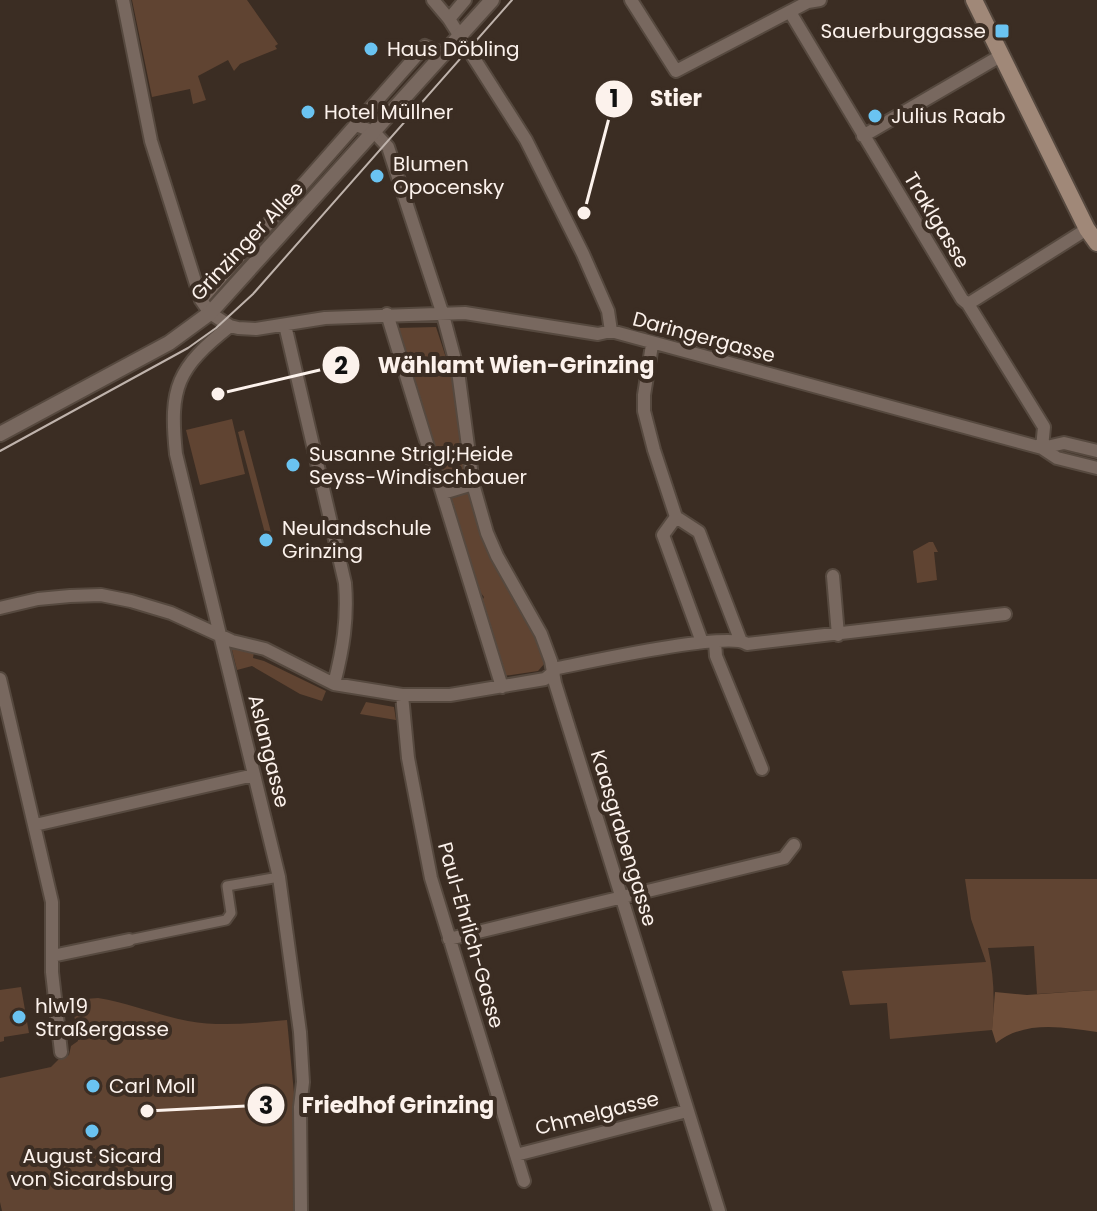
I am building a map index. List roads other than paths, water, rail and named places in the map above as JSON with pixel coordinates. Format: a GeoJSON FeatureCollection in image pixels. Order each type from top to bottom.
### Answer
{"type":"FeatureCollection","features":[{"type":"Feature","properties":{"kind":"main road"},"geometry":{"type":"LineString","coordinates":[[974,0],[1087,229],[1097,243]]}},
{"type":"Feature","properties":{"kind":"street"},"geometry":{"type":"LineString","coordinates":[[123,0],[151,141],[201,300],[210,313],[230,326]]}},
{"type":"Feature","properties":{"kind":"street"},"geometry":{"type":"LineString","coordinates":[[433,0],[449,19],[526,140],[567,219],[608,311],[611,331]]}},
{"type":"Feature","properties":{"kind":"street"},"geometry":{"type":"LineString","coordinates":[[449,19],[465,0]]}},
{"type":"Feature","properties":{"kind":"street","name":"Grinzinger Allee"},"geometry":{"type":"LineString","coordinates":[[0,434],[169,343],[210,313],[492,0]]}},
{"type":"Feature","properties":{"kind":"street"},"geometry":{"type":"LineString","coordinates":[[631,0],[676,71],[813,1]]}},
{"type":"Feature","properties":{"kind":"street","name":"Traklgasse"},"geometry":{"type":"LineString","coordinates":[[790,12],[962,299],[1044,427],[1042,448]]}},
{"type":"Feature","properties":{"kind":"street","name":"Grinzinger Allee"},"geometry":{"type":"LineString","coordinates":[[201,300],[425,46],[444,54]]}},
{"type":"Feature","properties":{"kind":"street"},"geometry":{"type":"LineString","coordinates":[[863,136],[1002,55]]}},
{"type":"Feature","properties":{"kind":"street"},"geometry":{"type":"LineString","coordinates":[[356,125],[374,132]]}},
{"type":"Feature","properties":{"kind":"street","name":"Kaasgrabengasse"},"geometry":{"type":"LineString","coordinates":[[374,132],[388,147],[443,315],[458,371],[473,484],[487,533],[541,634],[551,661],[552,673],[719,1211]]}},
{"type":"Feature","properties":{"kind":"street"},"geometry":{"type":"LineString","coordinates":[[968,304],[1087,229]]}},
{"type":"Feature","properties":{"kind":"street","name":"Daringergasse"},"geometry":{"type":"LineString","coordinates":[[230,326],[256,329],[325,318],[465,313],[598,334],[611,331],[652,345],[1042,448],[1057,458],[1097,468]]}},
{"type":"Feature","properties":{"kind":"street"},"geometry":{"type":"LineString","coordinates":[[387,314],[502,687]]}},
{"type":"Feature","properties":{"kind":"street"},"geometry":{"type":"LineString","coordinates":[[285,325],[345,583],[345,640],[334,684]]}},
{"type":"Feature","properties":{"kind":"street","name":"Aslangasse"},"geometry":{"type":"LineString","coordinates":[[230,326],[201,349],[184,370],[174,395],[176,454],[279,877],[300,1032],[303,1082],[300,1107],[301,1211]]}},
{"type":"Feature","properties":{"kind":"street"},"geometry":{"type":"LineString","coordinates":[[652,345],[644,411],[654,450],[676,517],[699,532],[740,639],[747,644],[1005,614]]}},
{"type":"Feature","properties":{"kind":"street","name":"Daringergasse"},"geometry":{"type":"LineString","coordinates":[[1042,448],[1064,443],[1097,451]]}},
{"type":"Feature","properties":{"kind":"street"},"geometry":{"type":"LineString","coordinates":[[443,493],[473,484]]}},
{"type":"Feature","properties":{"kind":"street"},"geometry":{"type":"LineString","coordinates":[[676,517],[663,535],[762,769]]}},
{"type":"Feature","properties":{"kind":"street"},"geometry":{"type":"LineString","coordinates":[[833,576],[838,635]]}},
{"type":"Feature","properties":{"kind":"street"},"geometry":{"type":"LineString","coordinates":[[0,608],[38,599],[101,595],[171,613],[232,641],[265,649],[334,684],[402,695],[450,695],[502,687],[545,679],[558,668],[740,639]]}},
{"type":"Feature","properties":{"kind":"street"},"geometry":{"type":"LineString","coordinates":[[0,679],[52,902],[52,972],[61,1052]]}},
{"type":"Feature","properties":{"kind":"street","name":"Paul-Ehrlich-Gasse"},"geometry":{"type":"LineString","coordinates":[[402,695],[418,817],[431,878],[524,1181]]}},
{"type":"Feature","properties":{"kind":"street"},"geometry":{"type":"LineString","coordinates":[[35,825],[254,775]]}},
{"type":"Feature","properties":{"kind":"street"},"geometry":{"type":"LineString","coordinates":[[449,939],[784,858],[794,845]]}},
{"type":"Feature","properties":{"kind":"street"},"geometry":{"type":"LineString","coordinates":[[52,956],[226,920],[231,913],[227,886],[279,877]]}},
{"type":"Feature","properties":{"kind":"street","name":"Chmelgasse"},"geometry":{"type":"LineString","coordinates":[[516,1155],[687,1111]]}},
{"type":"Feature","properties":{"kind":"tram line"},"geometry":{"type":"LineString","coordinates":[[0,451],[188,348],[216,328],[253,294],[512,0]]}},
{"type":"Feature","properties":{"kind":"place","name":"Sauerburggasse"},"geometry":{"type":"Point","coordinates":[1002,31]}},
{"type":"Feature","properties":{"kind":"place","name":"Haus Döbling"},"geometry":{"type":"Point","coordinates":[371,49]}},
{"type":"Feature","properties":{"kind":"place","name":"Hotel Müllner"},"geometry":{"type":"Point","coordinates":[308,112]}},
{"type":"Feature","properties":{"kind":"place","name":"Julius Raab"},"geometry":{"type":"Point","coordinates":[875,116]}},
{"type":"Feature","properties":{"kind":"place","name":"Blumen Opocensky"},"geometry":{"type":"Point","coordinates":[377,176]}},
{"type":"Feature","properties":{"kind":"place","name":"Stier"},"geometry":{"type":"Point","coordinates":[584,213]}},
{"type":"Feature","properties":{"kind":"place","name":"Wählamt Wien-Grinzing"},"geometry":{"type":"Point","coordinates":[218,394]}},
{"type":"Feature","properties":{"kind":"place","name":"Susanne Strigl;Heide Seyss-Windischbauer"},"geometry":{"type":"Point","coordinates":[293,465]}},
{"type":"Feature","properties":{"kind":"place","name":"Neulandschule Grinzing"},"geometry":{"type":"Point","coordinates":[266,540]}},
{"type":"Feature","properties":{"kind":"place","name":"hlw19 Straßergasse"},"geometry":{"type":"Point","coordinates":[19,1017]}},
{"type":"Feature","properties":{"kind":"place","name":"Carl Moll"},"geometry":{"type":"Point","coordinates":[93,1086]}},
{"type":"Feature","properties":{"kind":"place","name":"Friedhof Grinzing"},"geometry":{"type":"Point","coordinates":[147,1111]}},
{"type":"Feature","properties":{"kind":"place","name":"August Sicard von Sicardsburg"},"geometry":{"type":"Point","coordinates":[92,1131]}}]}
